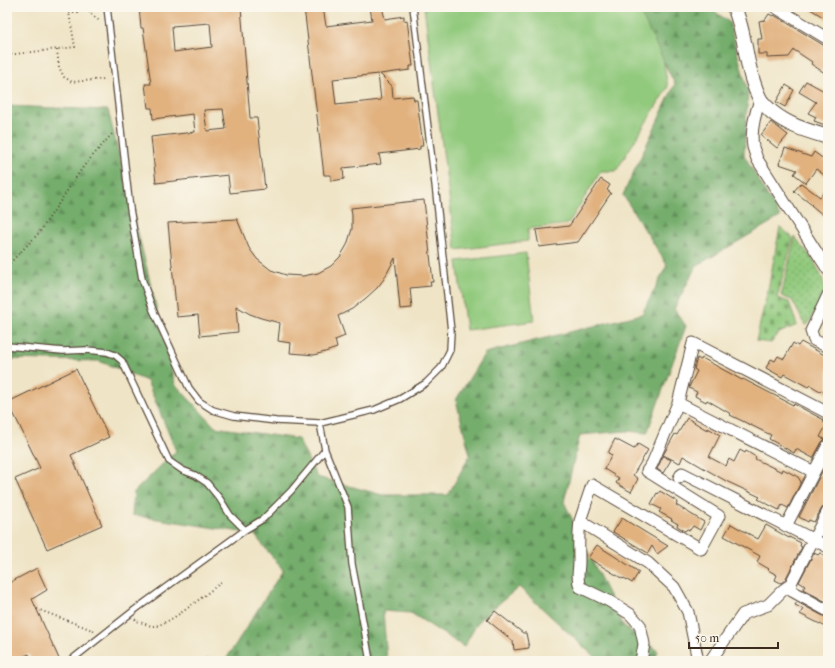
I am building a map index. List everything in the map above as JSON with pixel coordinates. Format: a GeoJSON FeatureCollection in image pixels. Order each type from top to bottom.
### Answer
{"type":"FeatureCollection","features":[{"type":"Feature","properties":{"kind":"street"},"geometry":{"type":"LineString","coordinates":[[734,7],[745,42],[752,80],[760,100],[779,118],[790,125],[828,137]]}},
{"type":"Feature","properties":{"kind":"street"},"geometry":{"type":"LineString","coordinates":[[775,7],[828,39]]}},
{"type":"Feature","properties":{"kind":"street"},"geometry":{"type":"LineString","coordinates":[[760,100],[755,116],[752,137],[753,147],[757,159],[828,270]]}},
{"type":"Feature","properties":{"kind":"street"},"geometry":{"type":"LineString","coordinates":[[828,295],[811,331],[814,340],[828,347]]}},
{"type":"Feature","properties":{"kind":"street"},"geometry":{"type":"LineString","coordinates":[[641,661],[644,644],[640,625],[630,614],[609,601],[580,587],[577,580],[579,564],[578,534],[580,521],[592,485],[701,549],[718,516],[647,471],[652,464],[678,403],[693,343],[828,413]]}},
{"type":"Feature","properties":{"kind":"street"},"geometry":{"type":"LineString","coordinates":[[678,403],[814,472]]}},
{"type":"Feature","properties":{"kind":"street"},"geometry":{"type":"LineString","coordinates":[[786,526],[828,445]]}},
{"type":"Feature","properties":{"kind":"street"},"geometry":{"type":"LineString","coordinates":[[679,478],[682,473],[828,546]]}},
{"type":"Feature","properties":{"kind":"street"},"geometry":{"type":"LineString","coordinates":[[710,661],[743,614],[768,606],[783,590],[790,585],[828,511]]}},
{"type":"Feature","properties":{"kind":"street"},"geometry":{"type":"LineString","coordinates":[[580,521],[648,563],[674,587],[688,612],[698,661]]}},
{"type":"Feature","properties":{"kind":"street"},"geometry":{"type":"LineString","coordinates":[[790,585],[792,592],[828,610]]}},
{"type":"Feature","properties":{"kind":"lane"},"geometry":{"type":"LineString","coordinates":[[107,7],[130,209],[142,279],[153,310],[189,388],[199,401],[212,410],[234,416],[276,421],[320,423],[374,410],[400,399],[431,378],[441,368],[450,350],[452,331],[413,7]]}},
{"type":"Feature","properties":{"kind":"lane"},"geometry":{"type":"LineString","coordinates":[[7,346],[63,351],[87,350],[107,352],[115,355],[122,361],[170,461],[182,470],[195,475],[207,483],[220,499],[230,515],[245,530]]}},
{"type":"Feature","properties":{"kind":"lane"},"geometry":{"type":"LineString","coordinates":[[320,423],[324,450],[348,507],[352,564],[370,661]]}},
{"type":"Feature","properties":{"kind":"lane"},"geometry":{"type":"LineString","coordinates":[[70,661],[130,614],[245,530],[263,519],[291,491],[324,450]]}},
{"type":"Feature","properties":{"kind":"path"},"geometry":{"type":"LineString","coordinates":[[7,55],[75,47],[68,7]]}},
{"type":"Feature","properties":{"kind":"path"},"geometry":{"type":"LineString","coordinates":[[69,13],[89,8],[96,18],[110,26]]}},
{"type":"Feature","properties":{"kind":"path"},"geometry":{"type":"LineString","coordinates":[[57,50],[59,67],[64,77],[72,82],[115,79]]}},
{"type":"Feature","properties":{"kind":"path"},"geometry":{"type":"LineString","coordinates":[[7,266],[38,233],[83,167],[121,125]]}},
{"type":"Feature","properties":{"kind":"path"},"geometry":{"type":"LineString","coordinates":[[130,614],[136,621],[153,626],[168,621],[221,583]]}},
{"type":"Feature","properties":{"kind":"path"},"geometry":{"type":"LineString","coordinates":[[37,609],[104,634]]}},
{"type":"Feature","properties":{"kind":"path"},"geometry":{"type":"LineString","coordinates":[[205,661],[208,655]]}},
{"type":"Feature","properties":{"kind":"green space"},"geometry":{"type":"Polygon","coordinates":[[[424,7],[635,7],[641,14],[663,59],[668,87],[616,171],[601,171],[568,224],[528,229],[528,241],[456,250],[424,7]]]}},
{"type":"Feature","properties":{"kind":"green space"},"geometry":{"type":"Polygon","coordinates":[[[635,7],[709,7],[729,22],[748,92],[744,155],[780,217],[696,266],[674,309],[686,326],[647,433],[626,431],[580,435],[564,502],[623,625],[658,651],[655,661],[599,661],[519,587],[479,620],[464,647],[411,613],[383,611],[387,661],[225,661],[283,570],[254,534],[132,515],[134,492],[176,451],[147,381],[99,361],[7,359],[7,106],[108,110],[175,384],[215,427],[298,439],[317,477],[382,495],[448,495],[470,455],[456,400],[485,353],[642,314],[667,265],[623,195],[675,84],[635,7]]]}},
{"type":"Feature","properties":{"kind":"green space"},"geometry":{"type":"Polygon","coordinates":[[[780,227],[793,238],[777,298],[789,302],[797,325],[779,333],[771,343],[756,341],[769,285],[780,227]]]}},
{"type":"Feature","properties":{"kind":"green space"},"geometry":{"type":"Polygon","coordinates":[[[795,237],[814,262],[824,284],[824,291],[820,303],[808,324],[805,325],[792,300],[781,296],[795,237]]]}},
{"type":"Feature","properties":{"kind":"green space"},"geometry":{"type":"Polygon","coordinates":[[[526,253],[534,321],[466,330],[457,261],[526,253]]]}},
{"type":"Feature","properties":{"kind":"building"},"geometry":{"type":"Polygon","coordinates":[[[139,7],[241,7],[250,118],[257,118],[265,189],[230,193],[228,175],[156,183],[151,137],[195,132],[193,114],[153,119],[152,108],[148,108],[145,84],[151,84],[143,28],[141,28],[139,7]],[[210,23],[172,26],[174,52],[212,47],[210,23]],[[223,109],[204,110],[207,131],[226,129],[223,109]]]}},
{"type":"Feature","properties":{"kind":"building"},"geometry":{"type":"Polygon","coordinates":[[[304,7],[323,7],[326,26],[372,20],[370,7],[382,7],[385,19],[404,16],[404,21],[407,20],[413,66],[410,66],[410,70],[380,74],[392,86],[393,98],[413,96],[414,100],[417,100],[423,146],[420,146],[420,149],[379,154],[381,164],[343,168],[344,179],[331,181],[331,175],[324,175],[304,7]],[[378,74],[333,79],[336,105],[381,100],[378,74]]]}},
{"type":"Feature","properties":{"kind":"building"},"geometry":{"type":"Polygon","coordinates":[[[807,7],[828,7],[828,20],[807,7]]]}},
{"type":"Feature","properties":{"kind":"building"},"geometry":{"type":"Polygon","coordinates":[[[769,14],[774,15],[828,48],[828,75],[811,64],[812,62],[794,50],[789,57],[767,58],[767,54],[758,54],[758,39],[762,39],[759,21],[765,20],[769,14]]]}},
{"type":"Feature","properties":{"kind":"building"},"geometry":{"type":"Polygon","coordinates":[[[806,81],[828,93],[828,126],[814,121],[816,117],[808,113],[816,102],[799,92],[806,81]]]}},
{"type":"Feature","properties":{"kind":"building"},"geometry":{"type":"Polygon","coordinates":[[[786,85],[794,90],[785,107],[776,102],[786,85]]]}},
{"type":"Feature","properties":{"kind":"building"},"geometry":{"type":"Polygon","coordinates":[[[771,122],[788,135],[777,148],[761,135],[771,122]]]}},
{"type":"Feature","properties":{"kind":"building"},"geometry":{"type":"Polygon","coordinates":[[[785,148],[811,157],[814,152],[828,162],[828,178],[816,169],[806,183],[794,174],[797,170],[779,164],[785,148]]]}},
{"type":"Feature","properties":{"kind":"building"},"geometry":{"type":"Polygon","coordinates":[[[601,179],[610,185],[607,190],[611,193],[578,242],[539,247],[536,230],[569,226],[601,179]]]}},
{"type":"Feature","properties":{"kind":"building"},"geometry":{"type":"Polygon","coordinates":[[[801,183],[820,197],[828,187],[828,209],[823,215],[794,191],[801,183]]]}},
{"type":"Feature","properties":{"kind":"building"},"geometry":{"type":"Polygon","coordinates":[[[424,200],[433,282],[430,282],[431,286],[410,288],[412,308],[400,309],[395,258],[384,279],[377,288],[352,309],[338,316],[345,336],[335,340],[337,348],[314,355],[290,353],[291,343],[278,341],[280,323],[250,314],[236,306],[238,332],[200,336],[198,315],[177,317],[168,223],[237,219],[249,248],[257,259],[271,270],[286,275],[303,276],[318,273],[331,266],[340,257],[347,245],[352,229],[351,208],[424,200]]]}},
{"type":"Feature","properties":{"kind":"building"},"geometry":{"type":"Polygon","coordinates":[[[801,342],[828,357],[828,394],[810,385],[808,387],[784,374],[782,377],[766,368],[771,359],[775,361],[778,356],[784,359],[793,343],[798,346],[801,342]]]}},
{"type":"Feature","properties":{"kind":"building"},"geometry":{"type":"Polygon","coordinates":[[[697,358],[701,360],[702,358],[742,380],[743,379],[824,420],[823,422],[827,424],[820,437],[825,439],[813,458],[796,449],[794,453],[769,439],[771,435],[730,415],[731,414],[707,400],[706,402],[695,396],[697,392],[689,388],[697,371],[694,369],[697,358]]]}},
{"type":"Feature","properties":{"kind":"building"},"geometry":{"type":"Polygon","coordinates":[[[76,369],[109,437],[71,455],[102,525],[47,549],[15,479],[40,468],[8,402],[76,369]]]}},
{"type":"Feature","properties":{"kind":"building"},"geometry":{"type":"Polygon","coordinates":[[[687,418],[707,430],[708,428],[720,435],[709,457],[726,466],[729,459],[734,462],[740,450],[745,453],[746,451],[756,457],[755,459],[782,472],[783,469],[798,477],[801,482],[788,508],[782,505],[779,510],[758,499],[760,497],[726,481],[683,456],[680,463],[663,455],[675,434],[677,435],[687,418]]]}},
{"type":"Feature","properties":{"kind":"building"},"geometry":{"type":"Polygon","coordinates":[[[615,439],[634,449],[638,444],[648,450],[633,475],[638,479],[631,492],[616,483],[619,478],[604,469],[612,455],[608,453],[615,439]]]}},
{"type":"Feature","properties":{"kind":"building"},"geometry":{"type":"Polygon","coordinates":[[[663,456],[671,460],[663,473],[657,469],[663,456]]]}},
{"type":"Feature","properties":{"kind":"building"},"geometry":{"type":"Polygon","coordinates":[[[828,460],[828,500],[814,522],[809,520],[808,522],[799,517],[828,460]]]}},
{"type":"Feature","properties":{"kind":"building"},"geometry":{"type":"Polygon","coordinates":[[[660,491],[678,502],[676,505],[704,522],[700,530],[693,526],[690,530],[687,529],[685,531],[677,526],[678,524],[671,520],[672,519],[659,512],[661,509],[651,504],[657,493],[658,494],[660,491]]]}},
{"type":"Feature","properties":{"kind":"building"},"geometry":{"type":"Polygon","coordinates":[[[622,518],[668,546],[657,554],[652,546],[648,553],[613,532],[622,518]]]}},
{"type":"Feature","properties":{"kind":"building"},"geometry":{"type":"Polygon","coordinates":[[[731,524],[758,539],[766,525],[801,543],[800,546],[802,547],[785,580],[781,583],[775,580],[777,575],[757,562],[760,556],[724,536],[731,524]]]}},
{"type":"Feature","properties":{"kind":"building"},"geometry":{"type":"Polygon","coordinates":[[[597,545],[639,572],[632,583],[588,558],[597,545]]]}},
{"type":"Feature","properties":{"kind":"building"},"geometry":{"type":"Polygon","coordinates":[[[814,553],[818,555],[820,553],[828,557],[828,603],[803,589],[805,586],[799,582],[814,553]]]}},
{"type":"Feature","properties":{"kind":"building"},"geometry":{"type":"Polygon","coordinates":[[[37,568],[47,590],[32,599],[60,661],[32,661],[29,654],[13,661],[7,661],[7,584],[37,568]]]}},
{"type":"Feature","properties":{"kind":"building"},"geometry":{"type":"Polygon","coordinates":[[[797,602],[828,618],[828,628],[800,614],[803,609],[795,605],[797,602]]]}},
{"type":"Feature","properties":{"kind":"building"},"geometry":{"type":"Polygon","coordinates":[[[495,611],[523,633],[526,633],[529,648],[514,650],[513,641],[487,620],[495,611]]]}}]}
